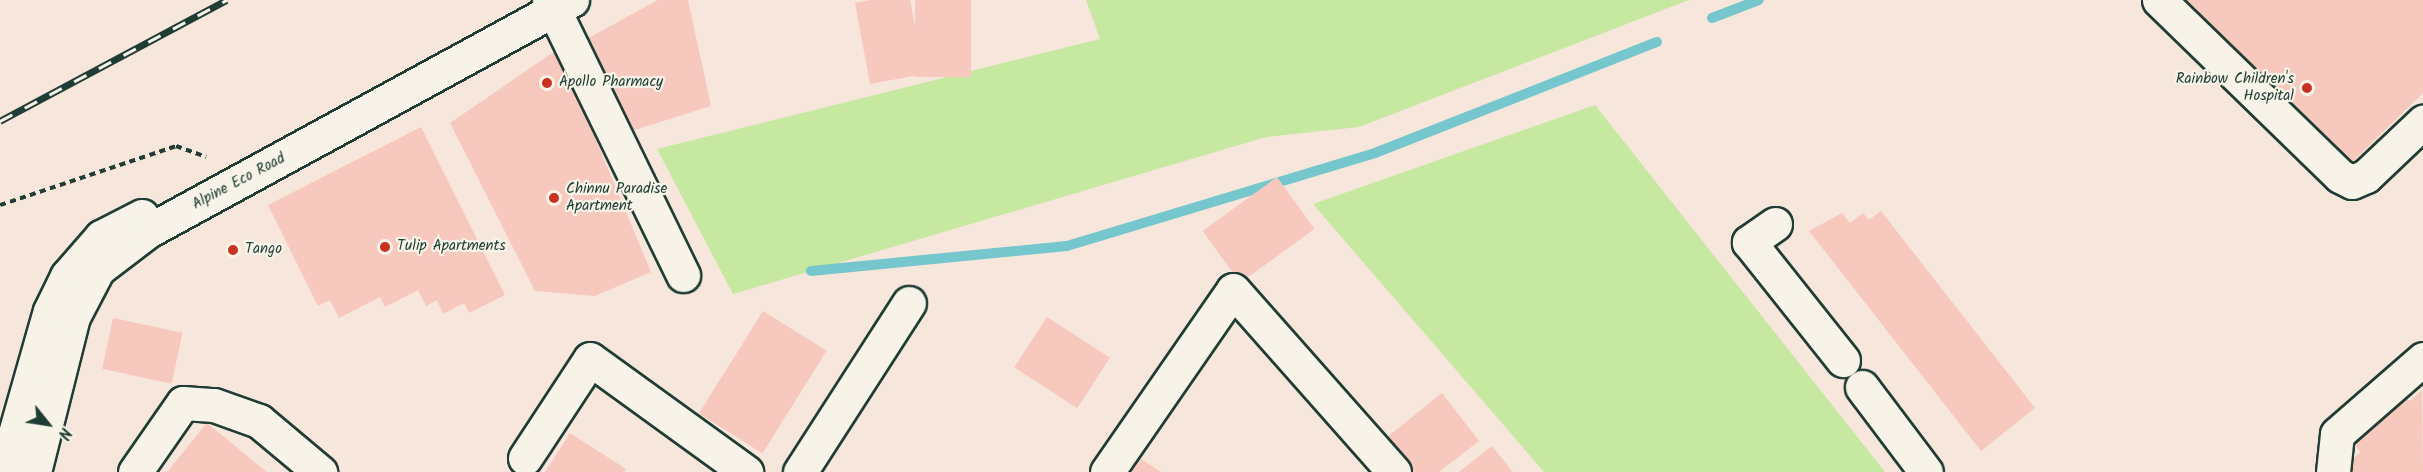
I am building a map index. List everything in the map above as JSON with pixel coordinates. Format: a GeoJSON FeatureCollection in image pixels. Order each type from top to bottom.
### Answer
{"type":"FeatureCollection","features":[{"type":"Feature","properties":{"kind":"street"},"geometry":{"type":"LineString","coordinates":[[2159,0],[2352,182],[2366,176],[2423,122]]}},
{"type":"Feature","properties":{"kind":"street"},"geometry":{"type":"LineString","coordinates":[[551,3],[683,275]]}},
{"type":"Feature","properties":{"kind":"street","name":"Alpine Eco Road"},"geometry":{"type":"LineString","coordinates":[[4,472],[50,311],[67,276],[101,237],[236,169],[551,3]]}},
{"type":"Feature","properties":{"kind":"street","name":"Alpine Eco Road"},"geometry":{"type":"LineString","coordinates":[[34,472],[73,317],[98,269],[148,231],[551,3]]}},
{"type":"Feature","properties":{"kind":"street"},"geometry":{"type":"LineString","coordinates":[[1775,224],[1749,242],[1843,360]]}},
{"type":"Feature","properties":{"kind":"street"},"geometry":{"type":"LineString","coordinates":[[1107,472],[1233,290],[1394,472]]}},
{"type":"Feature","properties":{"kind":"street"},"geometry":{"type":"LineString","coordinates":[[800,472],[909,303]]}},
{"type":"Feature","properties":{"kind":"street"},"geometry":{"type":"LineString","coordinates":[[525,458],[590,359],[746,472]]}},
{"type":"Feature","properties":{"kind":"street"},"geometry":{"type":"LineString","coordinates":[[2333,472],[2337,434],[2423,359]]}},
{"type":"Feature","properties":{"kind":"street"},"geometry":{"type":"LineString","coordinates":[[1862,387],[1940,469]]}},
{"type":"Feature","properties":{"kind":"street"},"geometry":{"type":"LineString","coordinates":[[135,472],[183,403],[214,405],[259,421],[320,472]]}},
{"type":"Feature","properties":{"kind":"path"},"geometry":{"type":"LineString","coordinates":[[0,205],[176,146],[236,169]]}},
{"type":"Feature","properties":{"kind":"green space"},"geometry":{"type":"Polygon","coordinates":[[[1086,0],[1689,0],[1359,127],[1266,137],[733,294],[657,149],[1100,39],[1086,0]]]}},
{"type":"Feature","properties":{"kind":"green space"},"geometry":{"type":"Polygon","coordinates":[[[1595,105],[1885,472],[1544,472],[1313,204],[1595,105]]]}},
{"type":"Feature","properties":{"kind":"building"},"geometry":{"type":"Polygon","coordinates":[[[658,0],[688,0],[711,106],[628,132],[583,41],[658,0]]]}},
{"type":"Feature","properties":{"kind":"building"},"geometry":{"type":"Polygon","coordinates":[[[870,0],[910,0],[924,74],[870,84],[855,3],[870,0]]]}},
{"type":"Feature","properties":{"kind":"building"},"geometry":{"type":"Polygon","coordinates":[[[915,0],[971,0],[971,77],[915,77],[915,0]]]}},
{"type":"Feature","properties":{"kind":"building"},"geometry":{"type":"Polygon","coordinates":[[[2180,0],[2423,0],[2423,93],[2345,169],[2180,0]]]}},
{"type":"Feature","properties":{"kind":"building","name":"Chinnu Paradise Apartment"},"geometry":{"type":"Polygon","coordinates":[[[558,49],[651,272],[595,296],[535,291],[450,123],[558,49]]]}},
{"type":"Feature","properties":{"kind":"building","name":"Tulip Apartments"},"geometry":{"type":"Polygon","coordinates":[[[421,127],[505,295],[469,313],[464,303],[443,314],[437,300],[426,306],[418,290],[385,307],[380,297],[339,318],[330,300],[318,306],[268,205],[421,127]]]}},
{"type":"Feature","properties":{"kind":"building"},"geometry":{"type":"Polygon","coordinates":[[[1277,177],[1315,229],[1240,283],[1203,231],[1277,177]]]}},
{"type":"Feature","properties":{"kind":"building"},"geometry":{"type":"Polygon","coordinates":[[[1881,211],[2035,408],[1981,451],[1809,231],[1842,213],[1850,223],[1863,213],[1869,220],[1881,211]]]}},
{"type":"Feature","properties":{"kind":"building"},"geometry":{"type":"Polygon","coordinates":[[[763,311],[827,351],[762,453],[699,414],[763,311]]]}},
{"type":"Feature","properties":{"kind":"building"},"geometry":{"type":"Polygon","coordinates":[[[1047,317],[1110,358],[1077,408],[1014,367],[1047,317]]]}},
{"type":"Feature","properties":{"kind":"building"},"geometry":{"type":"Polygon","coordinates":[[[113,318],[182,333],[172,384],[102,369],[113,318]]]}},
{"type":"Feature","properties":{"kind":"building"},"geometry":{"type":"Polygon","coordinates":[[[2422,390],[2423,472],[2352,472],[2346,463],[2361,452],[2350,440],[2403,396],[2410,401],[2422,390]]]}},
{"type":"Feature","properties":{"kind":"building"},"geometry":{"type":"Polygon","coordinates":[[[1442,393],[1479,441],[1439,472],[1412,472],[1386,438],[1442,393]]]}},
{"type":"Feature","properties":{"kind":"building"},"geometry":{"type":"Polygon","coordinates":[[[207,423],[267,472],[167,472],[207,423]]]}},
{"type":"Feature","properties":{"kind":"building"},"geometry":{"type":"Polygon","coordinates":[[[570,433],[626,469],[624,472],[545,472],[570,433]]]}},
{"type":"Feature","properties":{"kind":"building"},"geometry":{"type":"Polygon","coordinates":[[[1492,446],[1513,472],[1459,472],[1492,446]]]}},
{"type":"Feature","properties":{"kind":"building"},"geometry":{"type":"Polygon","coordinates":[[[1141,459],[1161,472],[1132,472],[1141,459]]]}},
{"type":"Feature","properties":{"kind":"waterway"},"geometry":{"type":"LineString","coordinates":[[1712,18],[1759,0]]}},
{"type":"Feature","properties":{"kind":"waterway"},"geometry":{"type":"LineString","coordinates":[[811,271],[1067,246],[1375,153],[1657,42]]}},
{"type":"Feature","properties":{"kind":"railway"},"geometry":{"type":"LineString","coordinates":[[0,121],[227,0]]}},
{"type":"Feature","properties":{"kind":"place","name":"Apollo Pharmacy"},"geometry":{"type":"Point","coordinates":[547,83]}},
{"type":"Feature","properties":{"kind":"place","name":"Rainbow Children's Hospital"},"geometry":{"type":"Point","coordinates":[2307,88]}},
{"type":"Feature","properties":{"kind":"place","name":"Chinnu Paradise Apartment"},"geometry":{"type":"Point","coordinates":[554,198]}},
{"type":"Feature","properties":{"kind":"place","name":"Tulip Apartments"},"geometry":{"type":"Point","coordinates":[385,247]}},
{"type":"Feature","properties":{"kind":"place","name":"Tango"},"geometry":{"type":"Point","coordinates":[233,250]}}]}
